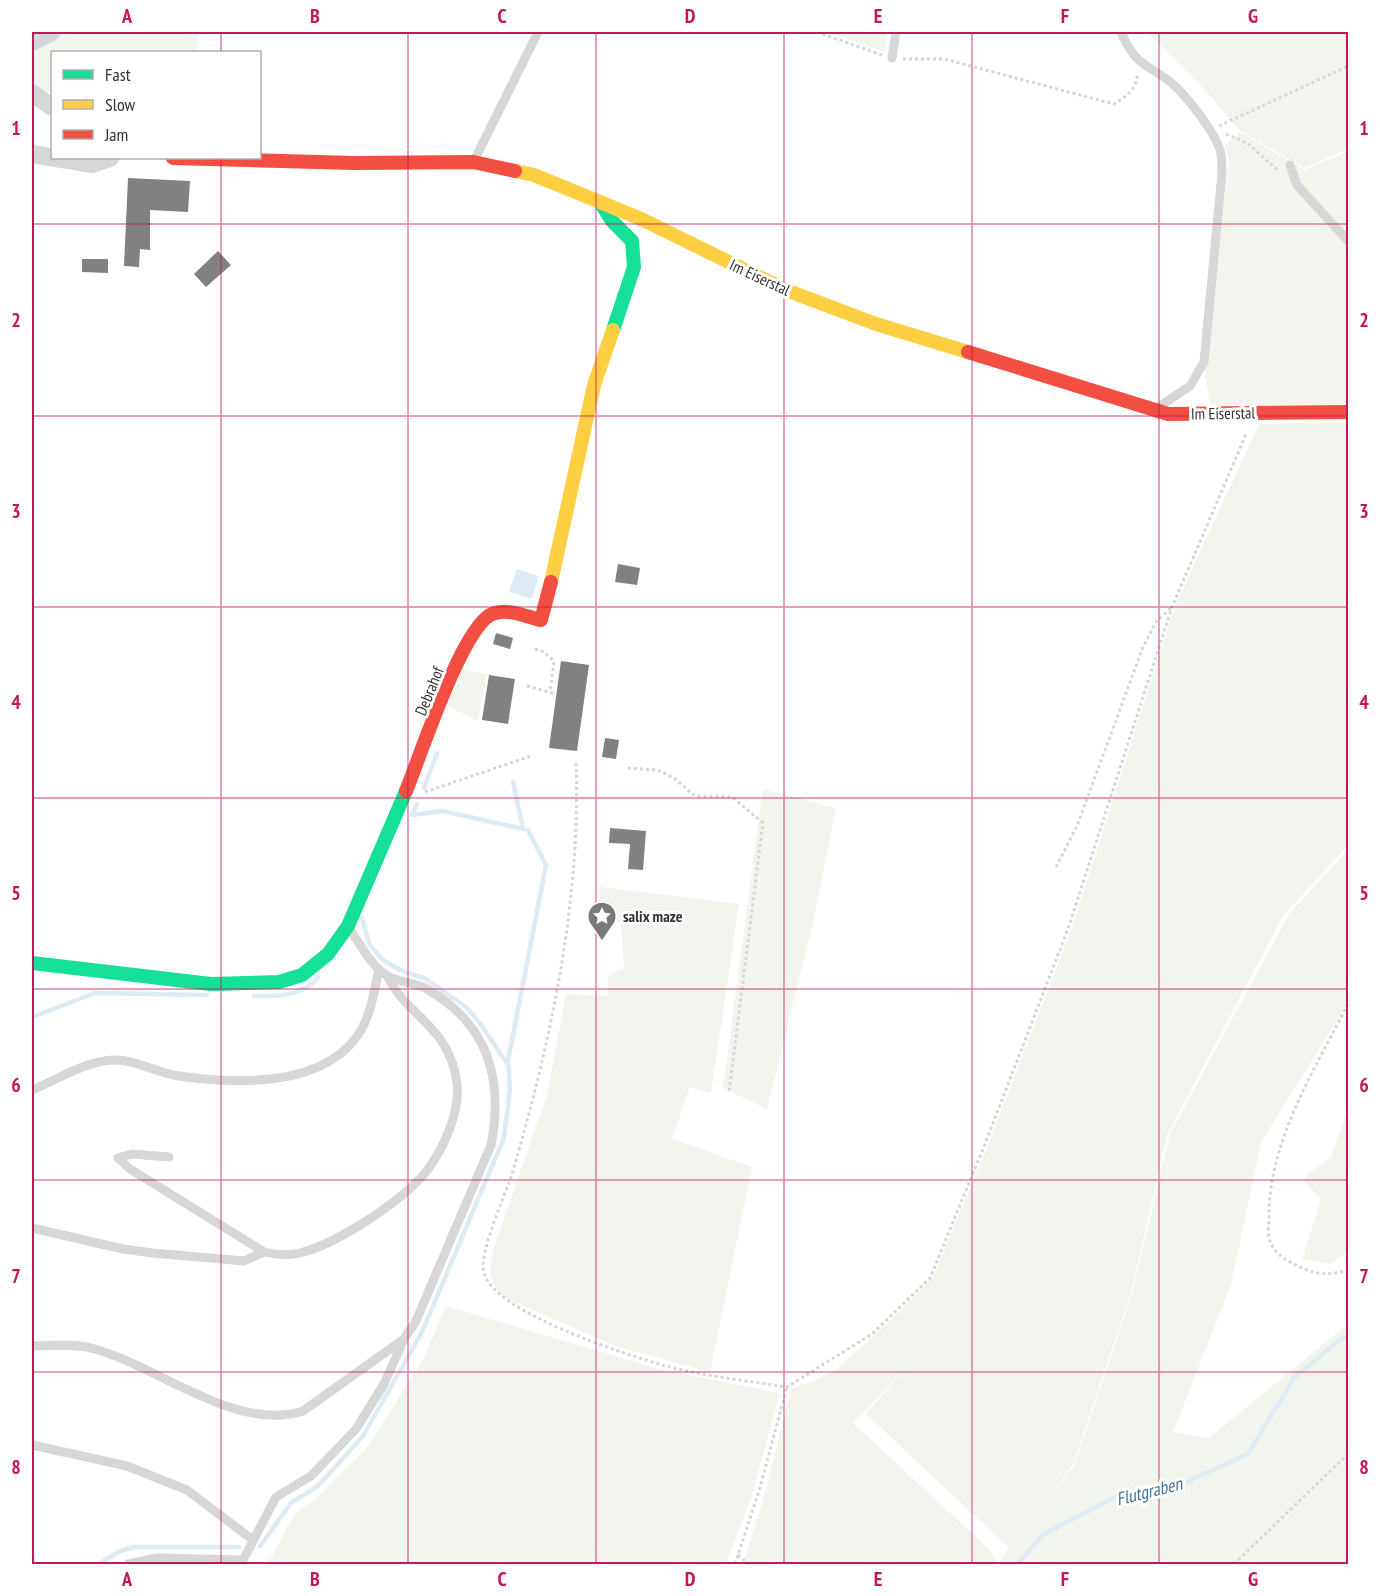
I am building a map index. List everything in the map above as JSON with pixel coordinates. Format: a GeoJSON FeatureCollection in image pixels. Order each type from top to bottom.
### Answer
{"type":"FeatureCollection","features":[{"type":"Feature","properties":{"kind":"street"},"geometry":{"type":"LineString","coordinates":[[32,42],[52,32]]}},
{"type":"Feature","properties":{"kind":"street"},"geometry":{"type":"LineString","coordinates":[[32,93],[51,106]]}},
{"type":"Feature","properties":{"kind":"street"},"geometry":{"type":"LineString","coordinates":[[32,154],[51,157]]}},
{"type":"Feature","properties":{"kind":"street"},"geometry":{"type":"LineString","coordinates":[[62,159],[92,164],[107,159]]}},
{"type":"Feature","properties":{"kind":"street","name":"Im Eiserstal"},"geometry":{"type":"LineString","coordinates":[[209,159],[354,163],[473,162],[534,175],[639,218],[786,290],[876,324],[1154,410],[1168,414],[1348,412]]}},
{"type":"Feature","properties":{"kind":"street","name":"Debrahof"},"geometry":{"type":"LineString","coordinates":[[32,963],[195,982],[258,986],[281,983],[303,975],[324,958],[347,926],[403,800],[458,661],[478,624],[487,616],[499,612],[541,620],[559,553],[594,385],[634,267],[632,241],[612,221],[600,203]]}},
{"type":"Feature","properties":{"kind":"lane"},"geometry":{"type":"LineString","coordinates":[[473,162],[538,32]]}},
{"type":"Feature","properties":{"kind":"lane"},"geometry":{"type":"LineString","coordinates":[[892,58],[896,32]]}},
{"type":"Feature","properties":{"kind":"lane"},"geometry":{"type":"LineString","coordinates":[[1121,32],[1136,60],[1178,88],[1210,130],[1221,152],[1222,173],[1204,362],[1191,386],[1154,410]]}},
{"type":"Feature","properties":{"kind":"lane"},"geometry":{"type":"LineString","coordinates":[[1290,165],[1297,185],[1348,241]]}},
{"type":"Feature","properties":{"kind":"lane"},"geometry":{"type":"LineString","coordinates":[[169,1157],[132,1154],[118,1158],[130,1169],[264,1252],[278,1255],[301,1253],[346,1233],[389,1205],[430,1166],[450,1128],[457,1086],[451,1055],[437,1033],[393,988],[387,976],[379,969],[347,926]]}},
{"type":"Feature","properties":{"kind":"lane"},"geometry":{"type":"LineString","coordinates":[[32,1090],[99,1062],[115,1060],[178,1076],[259,1080],[298,1074],[326,1062],[358,1034],[369,1012],[379,969]]}},
{"type":"Feature","properties":{"kind":"lane"},"geometry":{"type":"LineString","coordinates":[[128,1564],[154,1561],[243,1560],[249,1553],[253,1540],[276,1497],[311,1476],[356,1429],[384,1384],[404,1340],[416,1321],[491,1144],[495,1123],[496,1084],[489,1057],[476,1032],[464,1018],[425,989],[387,976]]}},
{"type":"Feature","properties":{"kind":"lane"},"geometry":{"type":"LineString","coordinates":[[32,1228],[123,1249],[153,1253],[244,1261],[264,1252]]}},
{"type":"Feature","properties":{"kind":"lane"},"geometry":{"type":"LineString","coordinates":[[32,1346],[89,1347],[140,1364],[213,1402],[270,1416],[287,1416],[303,1411],[404,1340]]}},
{"type":"Feature","properties":{"kind":"lane"},"geometry":{"type":"LineString","coordinates":[[32,1445],[127,1466],[187,1490],[253,1540]]}},
{"type":"Feature","properties":{"kind":"path"},"geometry":{"type":"LineString","coordinates":[[817,32],[892,58],[944,59],[1114,104],[1129,95],[1137,80],[1136,60]]}},
{"type":"Feature","properties":{"kind":"path"},"geometry":{"type":"LineString","coordinates":[[1210,130],[1348,66]]}},
{"type":"Feature","properties":{"kind":"path"},"geometry":{"type":"LineString","coordinates":[[1210,130],[1247,142],[1297,185]]}},
{"type":"Feature","properties":{"kind":"path"},"geometry":{"type":"LineString","coordinates":[[576,763],[575,839],[567,925],[537,1089],[501,1208],[486,1247],[483,1272],[491,1287],[506,1301],[570,1333],[666,1366],[787,1387],[872,1334],[930,1278],[985,1144],[1069,926],[1172,607],[1257,412]]}},
{"type":"Feature","properties":{"kind":"path"},"geometry":{"type":"LineString","coordinates":[[1056,867],[1077,826],[1143,647],[1156,622],[1172,607]]}},
{"type":"Feature","properties":{"kind":"path"},"geometry":{"type":"LineString","coordinates":[[535,649],[544,652],[554,661],[550,692]]}},
{"type":"Feature","properties":{"kind":"path"},"geometry":{"type":"LineString","coordinates":[[527,686],[556,694]]}},
{"type":"Feature","properties":{"kind":"path"},"geometry":{"type":"LineString","coordinates":[[403,800],[531,756]]}},
{"type":"Feature","properties":{"kind":"path"},"geometry":{"type":"LineString","coordinates":[[628,768],[657,770],[674,778],[695,796],[732,797],[763,823],[729,1092]]}},
{"type":"Feature","properties":{"kind":"path"},"geometry":{"type":"LineString","coordinates":[[1348,1004],[1279,1149],[1269,1208],[1269,1240],[1279,1256],[1312,1273],[1338,1273],[1348,1270]]}},
{"type":"Feature","properties":{"kind":"path"},"geometry":{"type":"LineString","coordinates":[[735,1564],[787,1387]]}},
{"type":"Feature","properties":{"kind":"path"},"geometry":{"type":"LineString","coordinates":[[1234,1564],[1348,1454]]}},
{"type":"Feature","properties":{"kind":"path"},"geometry":{"type":"LineString","coordinates":[[738,1555],[749,1564]]}},
{"type":"Feature","properties":{"kind":"shaded area"},"geometry":{"type":"Polygon","coordinates":[[[32,32],[198,32],[197,51],[51,51],[51,91],[32,93],[32,32]]]}},
{"type":"Feature","properties":{"kind":"shaded area"},"geometry":{"type":"Polygon","coordinates":[[[829,32],[888,32],[885,52],[829,32]]]}},
{"type":"Feature","properties":{"kind":"shaded area"},"geometry":{"type":"Polygon","coordinates":[[[1147,32],[1348,32],[1348,149],[1304,168],[1239,130],[1203,88],[1147,32]]]}},
{"type":"Feature","properties":{"kind":"shaded area"},"geometry":{"type":"Polygon","coordinates":[[[1240,132],[1305,170],[1348,151],[1348,404],[1211,406],[1205,377],[1229,158],[1225,145],[1240,132]]]}},
{"type":"Feature","properties":{"kind":"shaded area"},"geometry":{"type":"Polygon","coordinates":[[[1348,422],[1348,845],[1283,916],[1167,1135],[1131,1293],[1073,1464],[1054,1490],[1074,1466],[1132,1294],[1170,1134],[1289,914],[1348,850],[1348,1003],[1261,1142],[1231,1285],[1173,1432],[1209,1438],[1348,1324],[1348,1564],[743,1564],[764,1497],[791,1389],[831,1374],[892,1319],[933,1277],[988,1145],[1073,925],[1175,606],[1259,424],[1348,422]],[[904,1370],[853,1423],[989,1549],[998,1563],[1009,1548],[866,1414],[904,1370]]]}},
{"type":"Feature","properties":{"kind":"shaded area"},"geometry":{"type":"Polygon","coordinates":[[[517,569],[539,576],[532,599],[509,592],[517,569]]]}},
{"type":"Feature","properties":{"kind":"shaded area"},"geometry":{"type":"Polygon","coordinates":[[[463,670],[487,674],[478,721],[448,706],[463,670]]]}},
{"type":"Feature","properties":{"kind":"shaded area"},"geometry":{"type":"Polygon","coordinates":[[[763,789],[836,808],[814,918],[767,1109],[723,1088],[763,789]]]}},
{"type":"Feature","properties":{"kind":"shaded area"},"geometry":{"type":"Polygon","coordinates":[[[600,887],[739,904],[711,1093],[690,1087],[672,1139],[752,1167],[710,1372],[615,1346],[508,1299],[494,1286],[490,1272],[493,1250],[547,1095],[566,994],[607,996],[609,974],[624,969],[621,923],[601,920],[598,910],[600,887]]]}},
{"type":"Feature","properties":{"kind":"shaded area"},"geometry":{"type":"Polygon","coordinates":[[[1348,1108],[1348,1252],[1330,1264],[1302,1259],[1321,1200],[1302,1179],[1331,1157],[1348,1108]]]}},
{"type":"Feature","properties":{"kind":"shaded area"},"geometry":{"type":"Polygon","coordinates":[[[446,1306],[659,1369],[780,1393],[752,1495],[726,1564],[268,1564],[294,1515],[318,1497],[369,1445],[424,1358],[446,1306]]]}},
{"type":"Feature","properties":{"kind":"building"},"geometry":{"type":"Polygon","coordinates":[[[128,178],[190,181],[188,212],[150,210],[150,250],[140,249],[139,267],[124,266],[128,178]]]}},
{"type":"Feature","properties":{"kind":"building"},"geometry":{"type":"Polygon","coordinates":[[[218,251],[231,265],[206,287],[194,274],[218,251]]]}},
{"type":"Feature","properties":{"kind":"building"},"geometry":{"type":"Polygon","coordinates":[[[82,259],[108,259],[108,273],[82,272],[82,259]]]}},
{"type":"Feature","properties":{"kind":"building"},"geometry":{"type":"Polygon","coordinates":[[[618,564],[640,568],[637,585],[615,582],[618,564]]]}},
{"type":"Feature","properties":{"kind":"building"},"geometry":{"type":"Polygon","coordinates":[[[496,633],[513,638],[510,649],[493,644],[496,633]]]}},
{"type":"Feature","properties":{"kind":"building"},"geometry":{"type":"Polygon","coordinates":[[[561,661],[589,665],[577,751],[549,748],[561,661]]]}},
{"type":"Feature","properties":{"kind":"building"},"geometry":{"type":"Polygon","coordinates":[[[489,675],[515,679],[508,724],[482,720],[489,675]]]}},
{"type":"Feature","properties":{"kind":"building"},"geometry":{"type":"Polygon","coordinates":[[[605,738],[619,740],[616,759],[602,757],[605,738]]]}},
{"type":"Feature","properties":{"kind":"building"},"geometry":{"type":"Polygon","coordinates":[[[610,828],[646,831],[643,870],[628,869],[630,844],[609,843],[610,828]]]}},
{"type":"Feature","properties":{"kind":"waterway"},"geometry":{"type":"LineString","coordinates":[[424,788],[437,753]]}},
{"type":"Feature","properties":{"kind":"waterway"},"geometry":{"type":"LineString","coordinates":[[513,782],[523,829]]}},
{"type":"Feature","properties":{"kind":"waterway"},"geometry":{"type":"LineString","coordinates":[[412,814],[417,804]]}},
{"type":"Feature","properties":{"kind":"waterway"},"geometry":{"type":"LineString","coordinates":[[260,1546],[291,1503],[318,1486],[363,1436],[422,1332],[504,1138],[510,1089],[508,1061],[546,865],[528,830],[442,811],[412,815]]}},
{"type":"Feature","properties":{"kind":"waterway"},"geometry":{"type":"LineString","coordinates":[[362,918],[369,944],[383,960],[400,970],[426,979],[466,1007],[482,1026],[508,1065]]}},
{"type":"Feature","properties":{"kind":"waterway"},"geometry":{"type":"LineString","coordinates":[[254,996],[297,992],[312,984],[318,977]]}},
{"type":"Feature","properties":{"kind":"waterway"},"geometry":{"type":"LineString","coordinates":[[32,1017],[95,993],[207,995]]}},
{"type":"Feature","properties":{"kind":"waterway","name":"Flutgraben"},"geometry":{"type":"LineString","coordinates":[[1017,1564],[1044,1534],[1123,1493],[1178,1486],[1248,1454],[1294,1378],[1341,1339],[1348,1338]]}},
{"type":"Feature","properties":{"kind":"waterway"},"geometry":{"type":"LineString","coordinates":[[98,1564],[120,1551],[135,1547],[239,1547]]}},
{"type":"Feature","properties":{"kind":"traffic: fast"},"geometry":{"type":"LineString","coordinates":[[602,205],[612,221],[632,241],[634,267],[613,330]]}},
{"type":"Feature","properties":{"kind":"traffic: fast"},"geometry":{"type":"LineString","coordinates":[[32,963],[211,984],[279,982],[302,975],[328,954],[348,926],[406,791]]}},
{"type":"Feature","properties":{"kind":"traffic: slow"},"geometry":{"type":"LineString","coordinates":[[515,171],[534,175],[639,218],[786,290],[876,324],[968,352]]}},
{"type":"Feature","properties":{"kind":"traffic: slow"},"geometry":{"type":"LineString","coordinates":[[551,582],[594,385],[613,330]]}},
{"type":"Feature","properties":{"kind":"traffic: jam"},"geometry":{"type":"LineString","coordinates":[[209,159],[354,163],[473,162],[515,171]]}},
{"type":"Feature","properties":{"kind":"traffic: jam"},"geometry":{"type":"LineString","coordinates":[[968,352],[1168,414],[1348,412]]}},
{"type":"Feature","properties":{"kind":"traffic: jam"},"geometry":{"type":"LineString","coordinates":[[406,791],[455,667],[480,624],[498,612],[516,613],[541,620],[551,582]]}},
{"type":"Feature","properties":{"kind":"place","name":"salix maze"},"geometry":{"type":"Point","coordinates":[602,942]}}]}
